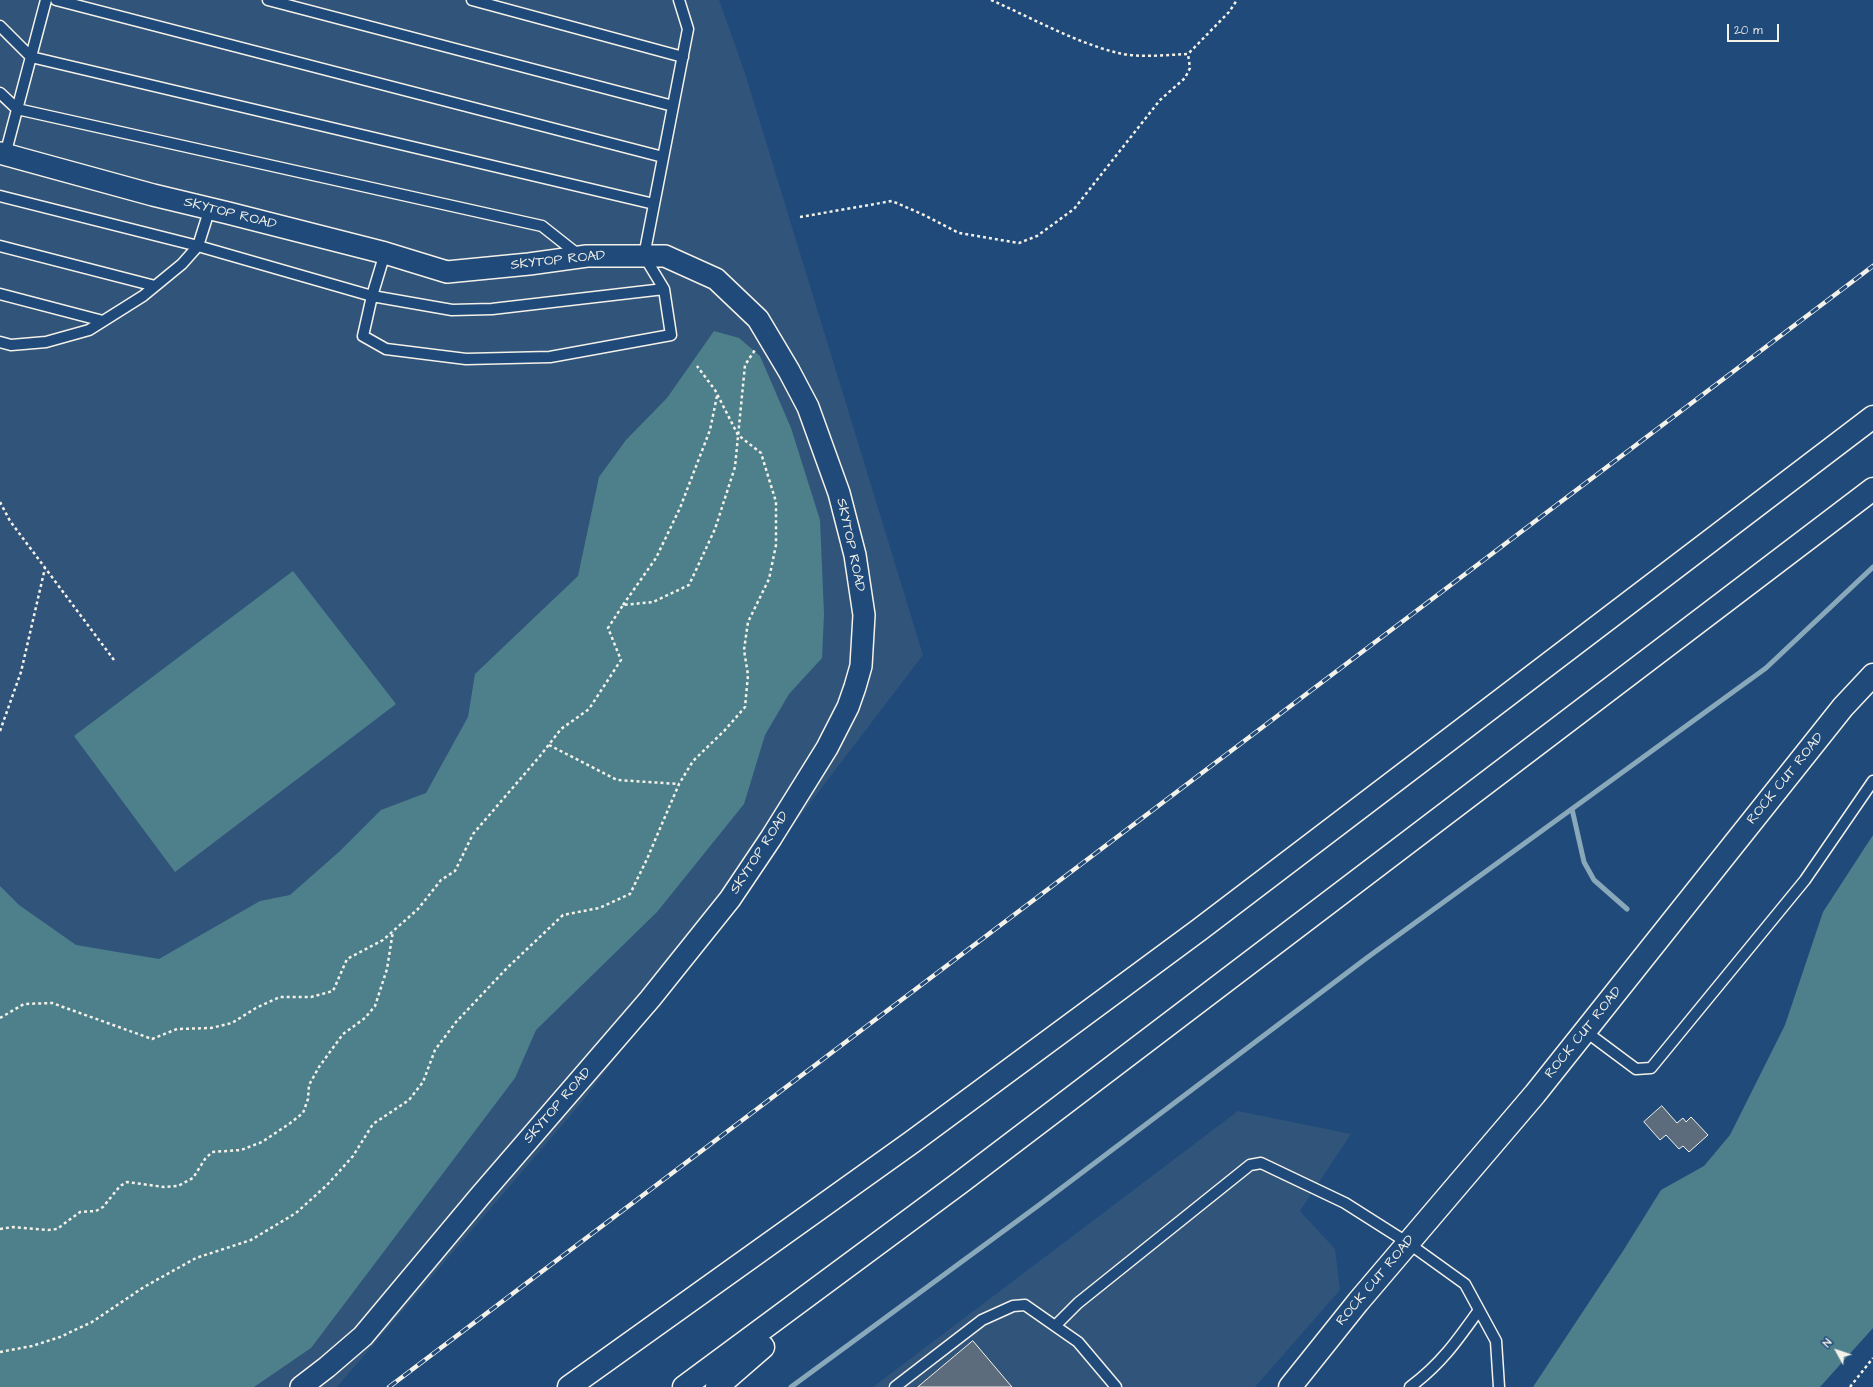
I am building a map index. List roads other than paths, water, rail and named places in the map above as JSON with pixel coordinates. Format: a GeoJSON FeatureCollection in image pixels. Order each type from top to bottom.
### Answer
{"type":"FeatureCollection","features":[{"type":"Feature","properties":{"kind":"main road"},"geometry":{"type":"LineString","coordinates":[[569,1387],[912,1142],[1199,930],[1873,417]]}},
{"type":"Feature","properties":{"kind":"main road"},"geometry":{"type":"LineString","coordinates":[[684,1387],[961,1182],[1873,490]]}},
{"type":"Feature","properties":{"kind":"main road","name":"ROCK CUT ROAD"},"geometry":{"type":"LineString","coordinates":[[1290,1387],[1358,1302],[1535,1094],[1843,708],[1873,674]]}},
{"type":"Feature","properties":{"kind":"main road"},"geometry":{"type":"LineString","coordinates":[[717,1387],[961,1182]]}},
{"type":"Feature","properties":{"kind":"street","name":"SKYTOP ROAD"},"geometry":{"type":"LineString","coordinates":[[2,154],[153,195],[210,208],[385,253],[448,272],[582,257],[665,256],[716,279],[758,319],[808,407],[839,493],[855,554],[864,615],[860,666],[848,706],[827,748],[771,838],[730,899],[650,999],[480,1196],[363,1336],[301,1387]]}},
{"type":"Feature","properties":{"kind":"lane"},"geometry":{"type":"LineString","coordinates":[[2,154],[17,109],[46,0]]}},
{"type":"Feature","properties":{"kind":"lane"},"geometry":{"type":"LineString","coordinates":[[56,0],[664,157]]}},
{"type":"Feature","properties":{"kind":"lane"},"geometry":{"type":"LineString","coordinates":[[268,0],[673,106]]}},
{"type":"Feature","properties":{"kind":"lane"},"geometry":{"type":"LineString","coordinates":[[472,0],[683,57]]}},
{"type":"Feature","properties":{"kind":"lane"},"geometry":{"type":"LineString","coordinates":[[385,253],[372,296],[363,336],[386,349],[466,359],[550,357],[672,335],[664,289],[644,256],[688,29],[679,0]]}},
{"type":"Feature","properties":{"kind":"lane"},"geometry":{"type":"LineString","coordinates":[[0,26],[31,57],[654,204]]}},
{"type":"Feature","properties":{"kind":"lane"},"geometry":{"type":"LineString","coordinates":[[0,93],[17,109],[542,226],[582,257]]}},
{"type":"Feature","properties":{"kind":"lane"},"geometry":{"type":"LineString","coordinates":[[0,196],[198,246],[372,296],[452,310],[492,309],[664,289]]}},
{"type":"Feature","properties":{"kind":"lane"},"geometry":{"type":"LineString","coordinates":[[0,342],[11,345],[46,342],[89,330],[155,286],[182,264],[198,246],[210,208]]}},
{"type":"Feature","properties":{"kind":"lane"},"geometry":{"type":"LineString","coordinates":[[0,246],[155,286]]}},
{"type":"Feature","properties":{"kind":"lane"},"geometry":{"type":"LineString","coordinates":[[0,294],[103,321]]}},
{"type":"Feature","properties":{"kind":"lane"},"geometry":{"type":"LineString","coordinates":[[1585,1031],[1636,1070],[1651,1068],[1805,880],[1873,781]]}},
{"type":"Feature","properties":{"kind":"lane"},"geometry":{"type":"LineString","coordinates":[[1054,1326],[1078,1303],[1250,1166],[1261,1163],[1345,1204],[1408,1243],[1465,1284],[1496,1341],[1499,1387]]}},
{"type":"Feature","properties":{"kind":"lane"},"geometry":{"type":"LineString","coordinates":[[895,1387],[982,1320],[1013,1306],[1025,1305],[1078,1342],[1116,1387]]}},
{"type":"Feature","properties":{"kind":"lane"},"geometry":{"type":"LineString","coordinates":[[1410,1387],[1434,1367],[1452,1347],[1479,1310]]}},
{"type":"Feature","properties":{"kind":"waterway"},"geometry":{"type":"LineString","coordinates":[[791,1387],[1039,1205],[1368,957],[1766,668],[1873,567]]}},
{"type":"Feature","properties":{"kind":"waterway"},"geometry":{"type":"LineString","coordinates":[[1572,809],[1584,862],[1594,880],[1627,909]]}},
{"type":"Feature","properties":{"kind":"railway"},"geometry":{"type":"LineString","coordinates":[[389,1387],[1873,266]]}}]}
